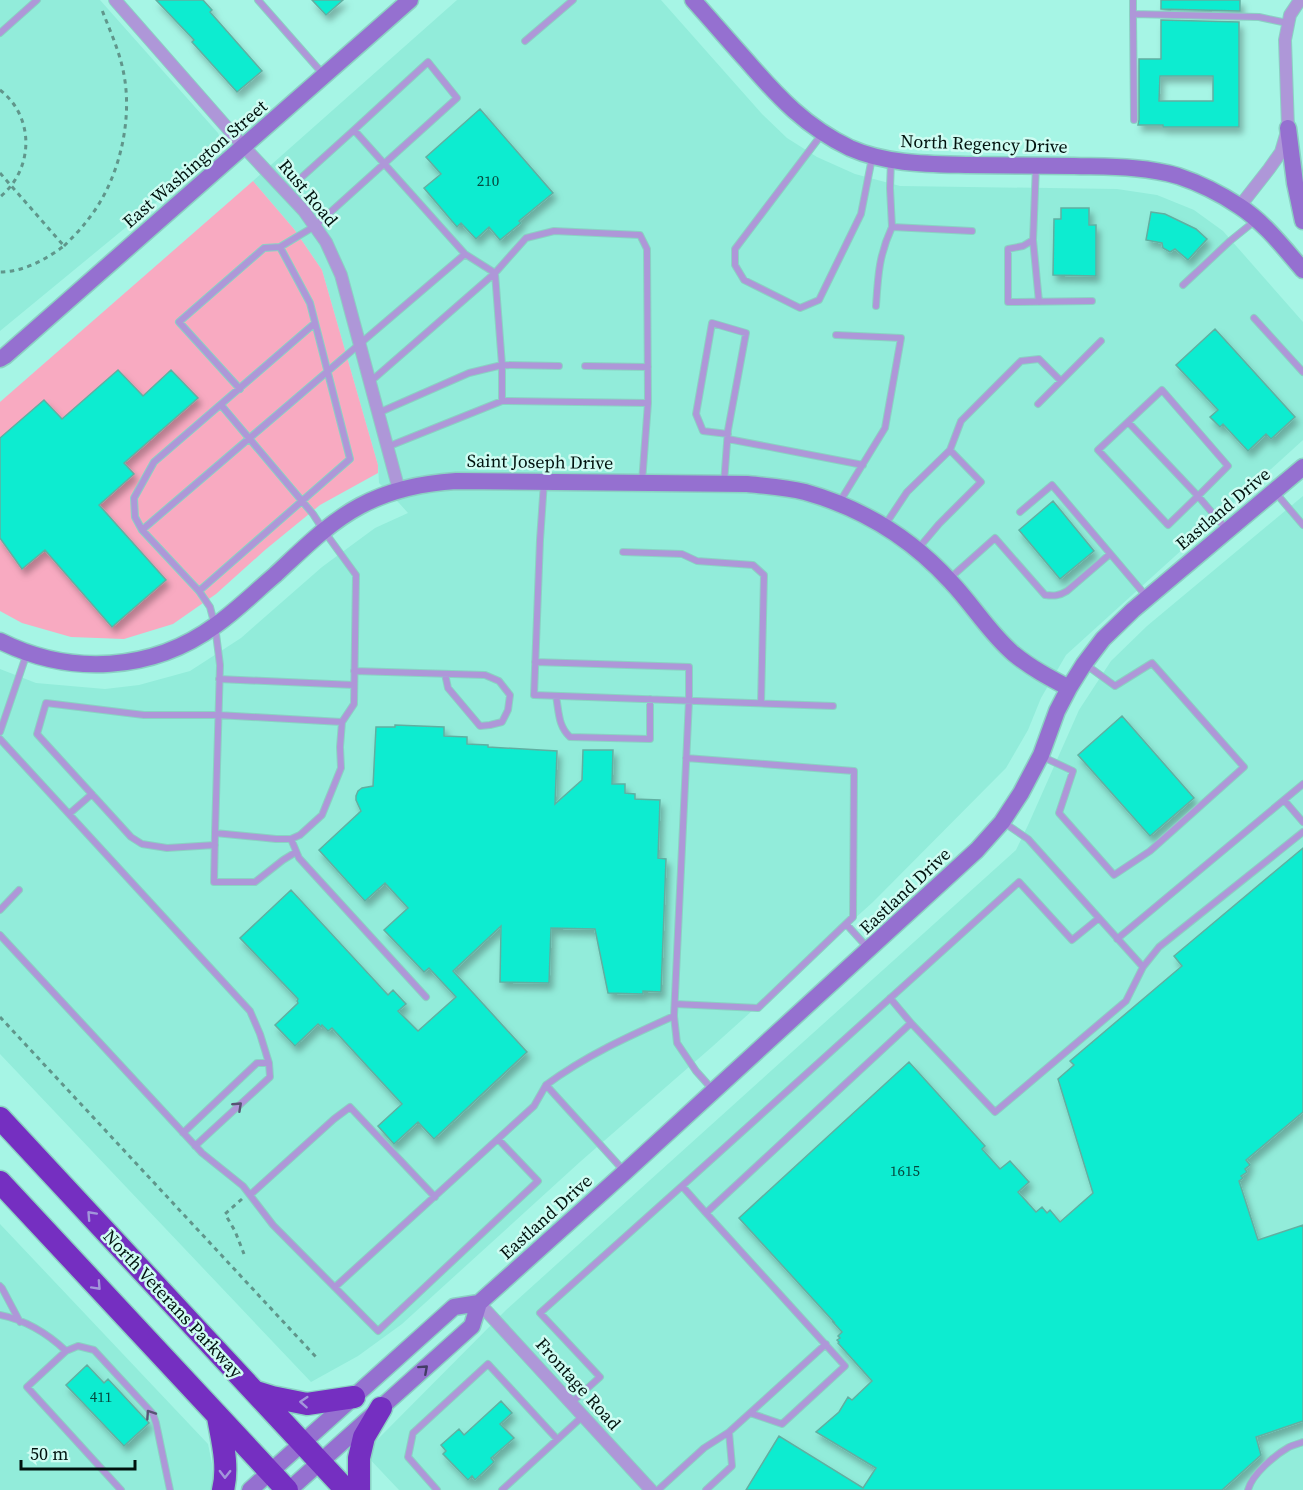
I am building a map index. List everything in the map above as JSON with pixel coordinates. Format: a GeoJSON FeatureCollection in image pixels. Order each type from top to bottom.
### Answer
{"type":"FeatureCollection","features":[{"type":"Feature","properties":{"kind":"highway","name":"North Veterans Parkway"},"geometry":{"type":"LineString","coordinates":[[0,1118],[346,1490]]}},
{"type":"Feature","properties":{"kind":"highway"},"geometry":{"type":"LineString","coordinates":[[0,1182],[288,1490]]}},
{"type":"Feature","properties":{"kind":"highway"},"geometry":{"type":"LineString","coordinates":[[255,1392],[307,1404],[354,1397]]}},
{"type":"Feature","properties":{"kind":"highway"},"geometry":{"type":"LineString","coordinates":[[358,1490],[359,1458],[364,1437],[381,1408]]}},
{"type":"Feature","properties":{"kind":"highway"},"geometry":{"type":"LineString","coordinates":[[218,1416],[225,1457],[223,1490]]}},
{"type":"Feature","properties":{"kind":"main road","name":"East Washington Street"},"geometry":{"type":"LineString","coordinates":[[2,360],[410,0]]}},
{"type":"Feature","properties":{"kind":"main road","name":"North Regency Drive"},"geometry":{"type":"LineString","coordinates":[[693,0],[798,116],[822,133],[851,148],[872,156],[926,164],[1117,167],[1177,176],[1207,188],[1240,206],[1275,238],[1303,270]]}},
{"type":"Feature","properties":{"kind":"main road"},"geometry":{"type":"LineString","coordinates":[[1288,128],[1294,183],[1303,221]]}},
{"type":"Feature","properties":{"kind":"main road","name":"Eastland Drive"},"geometry":{"type":"LineString","coordinates":[[288,1490],[472,1326],[479,1303],[626,1172],[977,850],[1002,822],[1022,793],[1041,755],[1057,711],[1069,688],[1103,639],[1148,597],[1303,467]]}},
{"type":"Feature","properties":{"kind":"main road","name":"Saint Joseph Drive"},"geometry":{"type":"LineString","coordinates":[[0,641],[64,663],[109,664],[162,654],[185,644],[215,626],[334,522],[358,507],[385,495],[437,482],[747,484],[804,492],[839,503],[872,518],[917,550],[948,579],[1002,643],[1015,655],[1069,688]]}},
{"type":"Feature","properties":{"kind":"main road","name":"Eastland Drive"},"geometry":{"type":"LineString","coordinates":[[250,1490],[454,1307],[479,1303]]}},
{"type":"Feature","properties":{"kind":"street","name":"Rust Road"},"geometry":{"type":"LineString","coordinates":[[115,0],[244,147],[304,211],[326,242],[341,275],[399,490]]}},
{"type":"Feature","properties":{"kind":"street"},"geometry":{"type":"LineString","coordinates":[[1240,206],[1281,152],[1288,128],[1285,40],[1290,15],[1300,0]]}},
{"type":"Feature","properties":{"kind":"street","name":"Frontage Road"},"geometry":{"type":"LineString","coordinates":[[479,1303],[651,1490]]}},
{"type":"Feature","properties":{"kind":"lane"},"geometry":{"type":"LineString","coordinates":[[0,33],[37,0]]}},
{"type":"Feature","properties":{"kind":"lane"},"geometry":{"type":"LineString","coordinates":[[258,0],[325,76]]}},
{"type":"Feature","properties":{"kind":"lane"},"geometry":{"type":"LineString","coordinates":[[525,41],[573,0]]}},
{"type":"Feature","properties":{"kind":"lane"},"geometry":{"type":"LineString","coordinates":[[1133,0],[1134,120]]}},
{"type":"Feature","properties":{"kind":"lane"},"geometry":{"type":"LineString","coordinates":[[1133,14],[1259,17],[1287,23]]}},
{"type":"Feature","properties":{"kind":"lane"},"geometry":{"type":"LineString","coordinates":[[240,388],[179,322],[264,248],[280,247],[315,226],[458,98],[428,62],[303,176]]}},
{"type":"Feature","properties":{"kind":"lane"},"geometry":{"type":"LineString","coordinates":[[354,130],[465,254],[495,273]]}},
{"type":"Feature","properties":{"kind":"lane"},"geometry":{"type":"LineString","coordinates":[[822,133],[735,249],[735,265],[744,280],[800,308],[819,300],[861,214],[872,156]]}},
{"type":"Feature","properties":{"kind":"lane"},"geometry":{"type":"LineString","coordinates":[[876,306],[878,269],[884,244],[892,227],[891,160]]}},
{"type":"Feature","properties":{"kind":"lane"},"geometry":{"type":"LineString","coordinates":[[1036,166],[1033,240],[1039,302]]}},
{"type":"Feature","properties":{"kind":"lane"},"geometry":{"type":"LineString","coordinates":[[1183,285],[1256,219]]}},
{"type":"Feature","properties":{"kind":"lane"},"geometry":{"type":"LineString","coordinates":[[892,227],[972,231]]}},
{"type":"Feature","properties":{"kind":"lane"},"geometry":{"type":"LineString","coordinates":[[370,383],[495,273],[526,238],[554,231],[639,235],[647,249],[648,403],[642,483]]}},
{"type":"Feature","properties":{"kind":"lane"},"geometry":{"type":"LineString","coordinates":[[1033,240],[1023,246],[1008,249],[1008,302],[1092,301]]}},
{"type":"Feature","properties":{"kind":"lane"},"geometry":{"type":"LineString","coordinates":[[199,591],[350,459],[310,303],[280,247]]}},
{"type":"Feature","properties":{"kind":"lane"},"geometry":{"type":"LineString","coordinates":[[142,530],[465,254]]}},
{"type":"Feature","properties":{"kind":"lane"},"geometry":{"type":"LineString","coordinates":[[495,273],[502,365],[502,401]]}},
{"type":"Feature","properties":{"kind":"lane"},"geometry":{"type":"LineString","coordinates":[[1254,318],[1303,372]]}},
{"type":"Feature","properties":{"kind":"lane"},"geometry":{"type":"LineString","coordinates":[[296,852],[255,882],[214,882],[220,665],[215,626],[210,607],[199,591],[142,530],[135,518],[134,498],[154,462],[315,323]]}},
{"type":"Feature","properties":{"kind":"lane"},"geometry":{"type":"LineString","coordinates":[[724,484],[728,436],[746,333],[712,323],[696,414],[703,431],[728,436],[862,465]]}},
{"type":"Feature","properties":{"kind":"lane"},"geometry":{"type":"LineString","coordinates":[[836,335],[901,338],[885,428],[839,503]]}},
{"type":"Feature","properties":{"kind":"lane"},"geometry":{"type":"LineString","coordinates":[[1038,404],[1101,341]]}},
{"type":"Feature","properties":{"kind":"lane"},"geometry":{"type":"LineString","coordinates":[[884,526],[907,492],[950,450],[961,421],[1021,361],[1039,359],[1060,381]]}},
{"type":"Feature","properties":{"kind":"lane"},"geometry":{"type":"LineString","coordinates":[[378,413],[469,373],[502,365],[559,366]]}},
{"type":"Feature","properties":{"kind":"lane"},"geometry":{"type":"LineString","coordinates":[[585,366],[648,367]]}},
{"type":"Feature","properties":{"kind":"lane"},"geometry":{"type":"LineString","coordinates":[[1161,390],[1228,466],[1198,496],[1168,525],[1098,450],[1161,390]]}},
{"type":"Feature","properties":{"kind":"lane"},"geometry":{"type":"LineString","coordinates":[[387,447],[502,401],[648,403]]}},
{"type":"Feature","properties":{"kind":"lane"},"geometry":{"type":"LineString","coordinates":[[214,833],[291,839],[300,835],[322,815],[341,768],[342,722],[354,705],[356,575],[313,514],[220,405]]}},
{"type":"Feature","properties":{"kind":"lane"},"geometry":{"type":"LineString","coordinates":[[1128,422],[1228,530]]}},
{"type":"Feature","properties":{"kind":"lane"},"geometry":{"type":"LineString","coordinates":[[917,550],[981,482],[950,450]]}},
{"type":"Feature","properties":{"kind":"lane"},"geometry":{"type":"LineString","coordinates":[[544,482],[534,695],[833,706]]}},
{"type":"Feature","properties":{"kind":"lane"},"geometry":{"type":"LineString","coordinates":[[1020,512],[1052,485],[1148,597]]}},
{"type":"Feature","properties":{"kind":"lane"},"geometry":{"type":"LineString","coordinates":[[1274,491],[1303,525]]}},
{"type":"Feature","properties":{"kind":"lane"},"geometry":{"type":"LineString","coordinates":[[948,579],[995,538],[1045,595],[1061,595],[1110,554]]}},
{"type":"Feature","properties":{"kind":"lane"},"geometry":{"type":"LineString","coordinates":[[623,552],[682,554],[697,561],[753,565],[764,575],[761,703]]}},
{"type":"Feature","properties":{"kind":"lane"},"geometry":{"type":"LineString","coordinates":[[0,732],[27,652]]}},
{"type":"Feature","properties":{"kind":"lane"},"geometry":{"type":"LineString","coordinates":[[535,662],[689,667],[674,1016],[677,1043],[696,1071],[714,1091]]}},
{"type":"Feature","properties":{"kind":"lane"},"geometry":{"type":"LineString","coordinates":[[1041,755],[1072,771],[1059,813],[1114,875],[1150,851],[1244,767],[1152,663],[1115,686],[1084,664]]}},
{"type":"Feature","properties":{"kind":"lane"},"geometry":{"type":"LineString","coordinates":[[354,671],[485,675],[500,681],[510,695],[508,710],[502,722],[480,726],[448,688],[445,674]]}},
{"type":"Feature","properties":{"kind":"lane"},"geometry":{"type":"LineString","coordinates":[[219,679],[354,685]]}},
{"type":"Feature","properties":{"kind":"lane"},"geometry":{"type":"LineString","coordinates":[[556,696],[560,723],[570,737],[650,739],[650,699]]}},
{"type":"Feature","properties":{"kind":"lane"},"geometry":{"type":"LineString","coordinates":[[215,845],[166,848],[142,844],[131,837],[37,734],[46,703],[144,715],[342,722]]}},
{"type":"Feature","properties":{"kind":"lane"},"geometry":{"type":"LineString","coordinates":[[0,739],[250,1011],[270,1063],[270,1077],[195,1146]]}},
{"type":"Feature","properties":{"kind":"lane"},"geometry":{"type":"LineString","coordinates":[[675,1004],[758,1008],[853,917],[854,771],[686,758]]}},
{"type":"Feature","properties":{"kind":"lane"},"geometry":{"type":"LineString","coordinates":[[1117,939],[1303,784]]}},
{"type":"Feature","properties":{"kind":"lane"},"geometry":{"type":"LineString","coordinates":[[69,814],[92,794]]}},
{"type":"Feature","properties":{"kind":"lane"},"geometry":{"type":"LineString","coordinates":[[1284,800],[1303,822]]}},
{"type":"Feature","properties":{"kind":"lane"},"geometry":{"type":"LineString","coordinates":[[1002,822],[1028,839],[1143,967]]}},
{"type":"Feature","properties":{"kind":"lane"},"geometry":{"type":"LineString","coordinates":[[890,998],[994,1112],[1126,1001],[1143,967],[1159,947],[1303,832]]}},
{"type":"Feature","properties":{"kind":"lane"},"geometry":{"type":"LineString","coordinates":[[291,839],[299,858],[426,997]]}},
{"type":"Feature","properties":{"kind":"lane"},"geometry":{"type":"LineString","coordinates":[[572,1403],[600,1377],[540,1313],[1019,882],[1072,940],[1099,918]]}},
{"type":"Feature","properties":{"kind":"lane"},"geometry":{"type":"LineString","coordinates":[[0,910],[19,890]]}},
{"type":"Feature","properties":{"kind":"lane"},"geometry":{"type":"LineString","coordinates":[[847,925],[870,949]]}},
{"type":"Feature","properties":{"kind":"lane"},"geometry":{"type":"LineString","coordinates":[[0,935],[195,1146],[243,1186],[273,1224],[378,1331],[538,1181],[498,1139]]}},
{"type":"Feature","properties":{"kind":"lane"},"geometry":{"type":"LineString","coordinates":[[335,1287],[534,1106],[546,1085],[621,1039],[674,1016]]}},
{"type":"Feature","properties":{"kind":"lane"},"geometry":{"type":"LineString","coordinates":[[706,1213],[911,1023]]}},
{"type":"Feature","properties":{"kind":"lane"},"geometry":{"type":"LineString","coordinates":[[183,1132],[257,1064],[270,1063]]}},
{"type":"Feature","properties":{"kind":"lane"},"geometry":{"type":"LineString","coordinates":[[546,1085],[626,1172]]}},
{"type":"Feature","properties":{"kind":"lane"},"geometry":{"type":"LineString","coordinates":[[250,1195],[350,1107],[435,1197]]}},
{"type":"Feature","properties":{"kind":"lane"},"geometry":{"type":"LineString","coordinates":[[682,1186],[845,1366],[782,1424],[750,1413]]}},
{"type":"Feature","properties":{"kind":"lane"},"geometry":{"type":"LineString","coordinates":[[0,1286],[21,1322]]}},
{"type":"Feature","properties":{"kind":"lane"},"geometry":{"type":"LineString","coordinates":[[0,1316],[40,1330],[66,1351]]}},
{"type":"Feature","properties":{"kind":"lane"},"geometry":{"type":"LineString","coordinates":[[658,1490],[704,1448],[729,1432],[826,1344]]}},
{"type":"Feature","properties":{"kind":"lane"},"geometry":{"type":"LineString","coordinates":[[121,1490],[27,1387],[66,1351],[78,1346],[94,1350],[153,1414],[170,1490]]}},
{"type":"Feature","properties":{"kind":"lane"},"geometry":{"type":"LineString","coordinates":[[437,1490],[408,1457],[412,1433],[488,1364],[557,1439]]}},
{"type":"Feature","properties":{"kind":"lane"},"geometry":{"type":"LineString","coordinates":[[502,1490],[583,1416]]}},
{"type":"Feature","properties":{"kind":"lane"},"geometry":{"type":"LineString","coordinates":[[706,1490],[732,1466],[729,1432]]}},
{"type":"Feature","properties":{"kind":"lane"},"geometry":{"type":"LineString","coordinates":[[1248,1490],[1250,1484],[1269,1462],[1290,1447],[1303,1442]]}},
{"type":"Feature","properties":{"kind":"path"},"geometry":{"type":"LineString","coordinates":[[0,272],[20,269],[37,263],[64,246],[87,221],[108,186],[122,149],[127,110],[124,76],[116,45],[102,10]]}},
{"type":"Feature","properties":{"kind":"path"},"geometry":{"type":"LineString","coordinates":[[0,90],[16,105],[26,133],[24,163],[11,186],[0,196]]}},
{"type":"Feature","properties":{"kind":"path"},"geometry":{"type":"LineString","coordinates":[[0,173],[64,246]]}},
{"type":"Feature","properties":{"kind":"path"},"geometry":{"type":"LineString","coordinates":[[0,1017],[316,1357]]}},
{"type":"Feature","properties":{"kind":"path"},"geometry":{"type":"LineString","coordinates":[[244,1254],[225,1214],[250,1195]]}},
{"type":"Feature","properties":{"kind":"shaded area"},"geometry":{"type":"Polygon","coordinates":[[[0,0],[100,0],[218,133],[221,149],[0,331],[0,0]]]}},
{"type":"Feature","properties":{"kind":"shaded area"},"geometry":{"type":"Polygon","coordinates":[[[457,0],[661,0],[762,114],[787,138],[817,157],[855,174],[900,186],[1117,189],[1157,195],[1194,210],[1223,231],[1303,322],[1303,440],[1066,655],[1041,698],[1028,730],[1006,768],[873,902],[581,1161],[402,1324],[358,1356],[311,1382],[0,1054],[0,669],[36,683],[105,689],[139,685],[190,671],[241,638],[322,567],[375,528],[408,513],[379,483],[378,465],[322,270],[294,229],[253,181],[457,0]]]}},
{"type":"Feature","properties":{"kind":"shaded area"},"geometry":{"type":"Polygon","coordinates":[[[253,181],[294,229],[322,270],[378,465],[378,473],[320,505],[216,594],[173,624],[124,639],[71,637],[22,623],[0,611],[0,402],[253,181]]]}},
{"type":"Feature","properties":{"kind":"shaded area"},"geometry":{"type":"Polygon","coordinates":[[[1303,496],[1303,1490],[399,1490],[364,1453],[506,1310],[1016,850],[1079,710],[1111,661],[1147,626],[1303,496]]]}},
{"type":"Feature","properties":{"kind":"shaded area"},"geometry":{"type":"Polygon","coordinates":[[[0,1224],[208,1444],[212,1464],[213,1490],[0,1490],[0,1224]]]}},
{"type":"Feature","properties":{"kind":"building"},"geometry":{"type":"Polygon","coordinates":[[[156,0],[203,0],[212,10],[210,12],[262,71],[237,92],[192,42],[194,40],[156,0]]]}},
{"type":"Feature","properties":{"kind":"building"},"geometry":{"type":"Polygon","coordinates":[[[312,0],[343,0],[326,15],[312,0]]]}},
{"type":"Feature","properties":{"kind":"building"},"geometry":{"type":"Polygon","coordinates":[[[1161,0],[1240,0],[1240,11],[1161,9],[1161,0]]]}},
{"type":"Feature","properties":{"kind":"building"},"geometry":{"type":"Polygon","coordinates":[[[1161,20],[1239,22],[1239,127],[1138,125],[1139,59],[1161,59],[1161,20]],[[1160,76],[1159,101],[1213,101],[1213,76],[1160,76]]]}},
{"type":"Feature","properties":{"kind":"building"},"geometry":{"type":"Polygon","coordinates":[[[480,109],[553,193],[500,240],[489,227],[476,239],[461,223],[457,227],[424,188],[441,174],[426,157],[480,109]]]}},
{"type":"Feature","properties":{"kind":"building"},"geometry":{"type":"Polygon","coordinates":[[[1061,208],[1089,208],[1089,225],[1096,225],[1096,276],[1053,275],[1054,219],[1061,219],[1061,208]]]}},
{"type":"Feature","properties":{"kind":"building"},"geometry":{"type":"Polygon","coordinates":[[[1151,212],[1165,214],[1196,229],[1207,239],[1188,260],[1175,249],[1170,252],[1163,248],[1162,243],[1146,240],[1151,212]]]}},
{"type":"Feature","properties":{"kind":"building"},"geometry":{"type":"Polygon","coordinates":[[[1215,329],[1295,417],[1271,439],[1266,434],[1248,451],[1223,424],[1220,427],[1210,417],[1218,410],[1176,365],[1215,329]]]}},
{"type":"Feature","properties":{"kind":"building"},"geometry":{"type":"Polygon","coordinates":[[[118,370],[143,396],[171,370],[198,398],[124,463],[134,474],[99,505],[166,580],[112,627],[45,550],[22,569],[0,538],[0,438],[44,400],[62,419],[118,370]]]}},
{"type":"Feature","properties":{"kind":"building"},"geometry":{"type":"Polygon","coordinates":[[[1053,501],[1094,551],[1060,579],[1019,530],[1053,501]]]}},
{"type":"Feature","properties":{"kind":"building"},"geometry":{"type":"Polygon","coordinates":[[[1122,716],[1194,798],[1150,836],[1078,755],[1122,716]]]}},
{"type":"Feature","properties":{"kind":"building"},"geometry":{"type":"Polygon","coordinates":[[[395,725],[444,727],[444,736],[467,737],[467,744],[557,751],[555,804],[582,780],[583,750],[613,750],[612,784],[625,784],[625,793],[635,794],[635,799],[660,800],[658,858],[666,859],[661,992],[608,993],[595,929],[551,928],[549,983],[500,982],[501,926],[453,971],[527,1052],[434,1139],[418,1122],[394,1144],[378,1126],[402,1104],[332,1028],[328,1031],[318,1024],[295,1046],[275,1025],[298,1003],[298,999],[240,938],[291,890],[388,995],[393,990],[406,1004],[398,1011],[418,1031],[456,997],[429,968],[424,972],[384,930],[408,908],[385,883],[365,901],[319,850],[361,811],[356,796],[362,788],[373,786],[376,727],[395,727],[395,725]]]}},
{"type":"Feature","properties":{"kind":"building"},"geometry":{"type":"Polygon","coordinates":[[[1303,848],[1303,1112],[1246,1160],[1250,1165],[1245,1169],[1247,1172],[1241,1176],[1243,1178],[1239,1181],[1258,1240],[1303,1225],[1303,1421],[1256,1437],[1261,1455],[1222,1490],[746,1490],[779,1436],[863,1488],[876,1468],[816,1432],[839,1412],[848,1397],[852,1400],[872,1381],[838,1343],[837,1340],[840,1338],[838,1336],[842,1332],[834,1322],[739,1218],[909,1062],[985,1146],[982,1149],[1000,1169],[1010,1161],[1029,1182],[1018,1192],[1036,1212],[1042,1207],[1047,1213],[1050,1210],[1060,1222],[1093,1193],[1058,1079],[1074,1065],[1070,1061],[1182,966],[1174,956],[1303,848]]]}},
{"type":"Feature","properties":{"kind":"building"},"geometry":{"type":"Polygon","coordinates":[[[87,1365],[104,1383],[108,1379],[149,1423],[124,1446],[66,1385],[87,1365]]]}},
{"type":"Feature","properties":{"kind":"building"},"geometry":{"type":"Polygon","coordinates":[[[501,1401],[512,1413],[500,1424],[514,1438],[491,1458],[494,1462],[475,1480],[472,1476],[468,1480],[443,1454],[446,1451],[441,1445],[459,1429],[464,1435],[501,1401]]]}}]}
